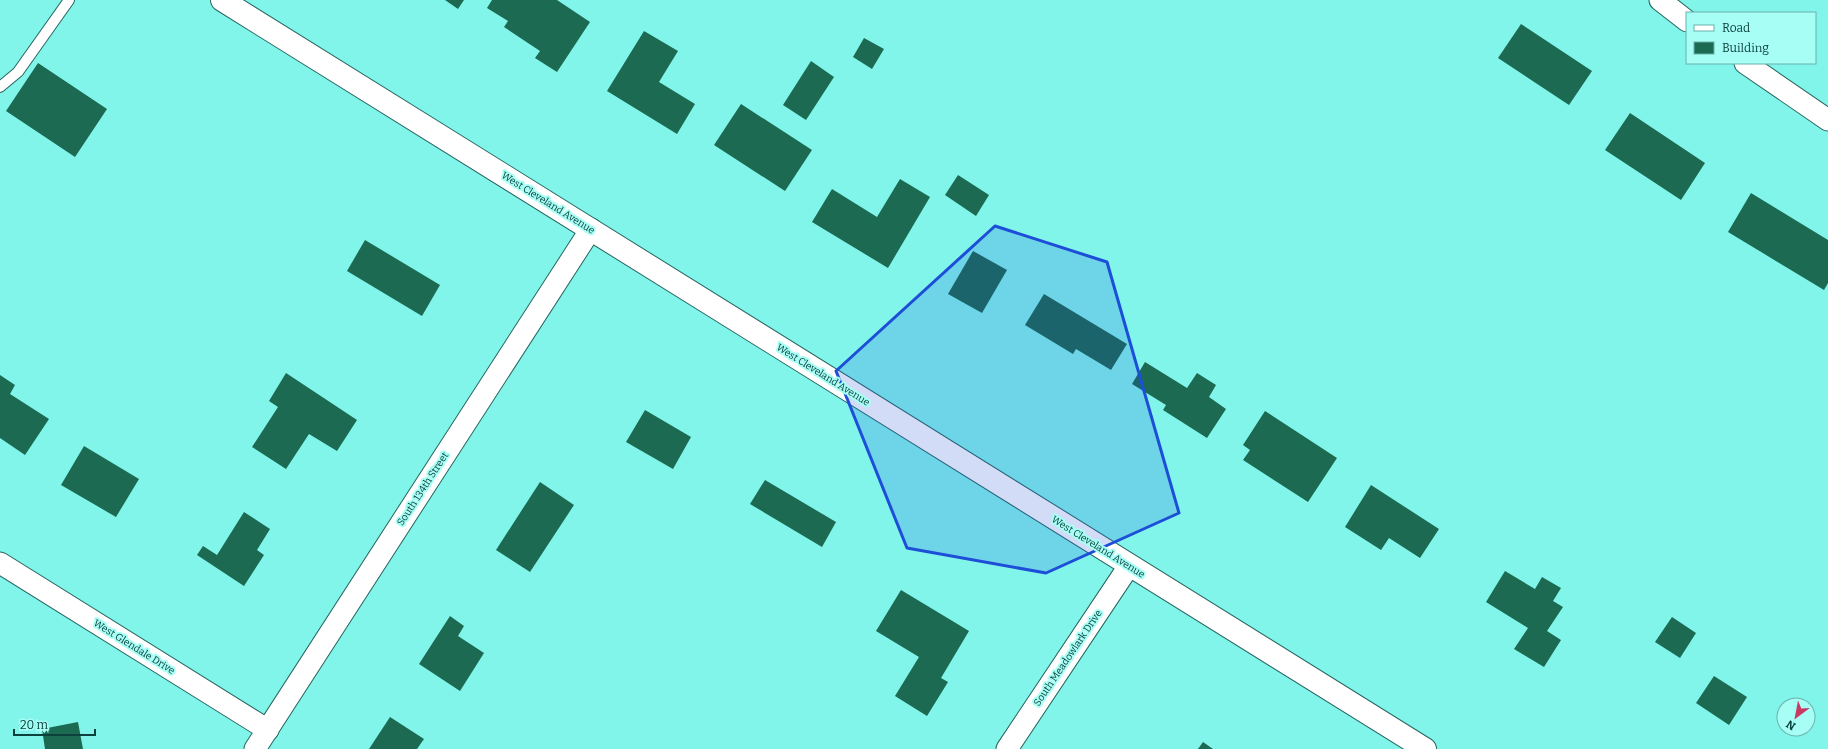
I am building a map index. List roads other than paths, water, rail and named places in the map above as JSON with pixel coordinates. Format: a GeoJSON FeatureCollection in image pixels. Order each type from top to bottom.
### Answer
{"type":"FeatureCollection","features":[{"type":"Feature","properties":{"kind":"main road","name":"West Cleveland Avenue"},"geometry":{"type":"LineString","coordinates":[[222,0],[1425,749]]}},
{"type":"Feature","properties":{"kind":"street"},"geometry":{"type":"LineString","coordinates":[[1660,0],[1686,20]]}},
{"type":"Feature","properties":{"kind":"street"},"geometry":{"type":"LineString","coordinates":[[1746,64],[1828,120]]}},
{"type":"Feature","properties":{"kind":"street","name":"South 134th Street"},"geometry":{"type":"LineString","coordinates":[[255,749],[591,229]]}},
{"type":"Feature","properties":{"kind":"street","name":"West Glendale Drive"},"geometry":{"type":"LineString","coordinates":[[0,564],[268,730]]}},
{"type":"Feature","properties":{"kind":"street","name":"South Meadowlark Drive"},"geometry":{"type":"LineString","coordinates":[[1007,749],[1129,566]]}},
{"type":"Feature","properties":{"kind":"lane"},"geometry":{"type":"LineString","coordinates":[[0,87],[18,72],[69,0]]}}]}
